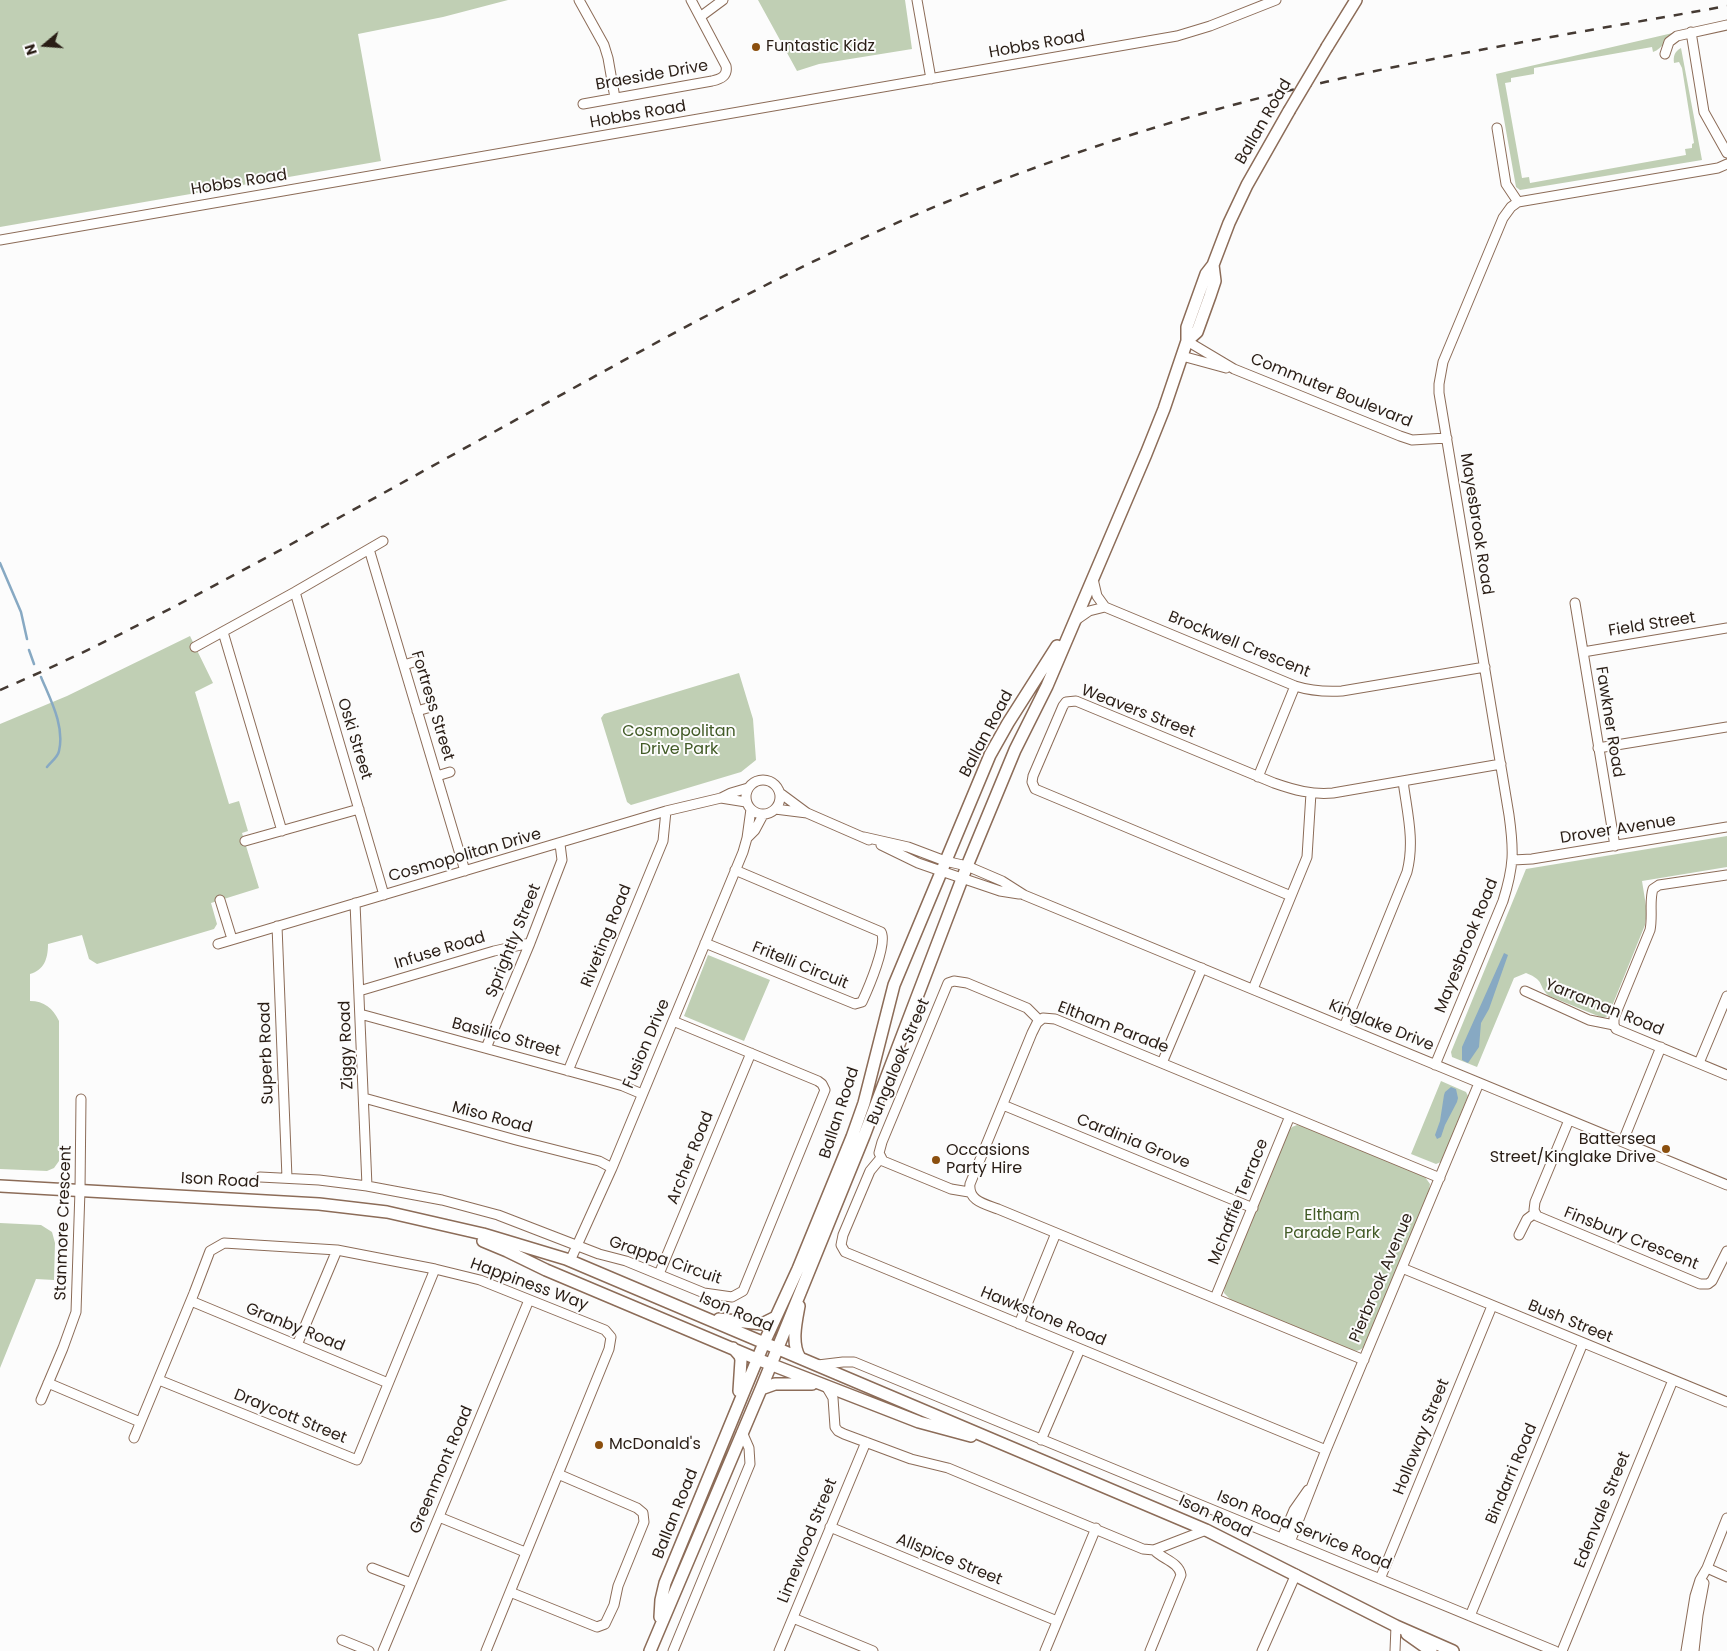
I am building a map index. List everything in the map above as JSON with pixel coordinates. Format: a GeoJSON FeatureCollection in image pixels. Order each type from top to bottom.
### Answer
{"type":"FeatureCollection","features":[{"type":"Feature","properties":{"kind":"main road","name":"Ballan Road"},"geometry":{"type":"LineString","coordinates":[[650,1651],[864,1136],[967,866],[1015,750],[1047,686],[1146,454],[1187,341],[1197,332],[1215,281],[1213,265],[1229,223],[1247,185],[1289,110],[1356,0]]}},
{"type":"Feature","properties":{"kind":"main road","name":"Ballan Road"},"geometry":{"type":"LineString","coordinates":[[659,1627],[661,1600],[665,1583],[757,1358],[798,1269],[852,1137],[864,1103],[894,985],[943,866],[990,755],[1003,731],[1075,620]]}},
{"type":"Feature","properties":{"kind":"main road","name":"Ison Road"},"geometry":{"type":"LineString","coordinates":[[0,1186],[319,1204],[387,1212],[483,1234],[570,1261],[1016,1448],[1206,1530],[1396,1626],[1453,1651]]}},
{"type":"Feature","properties":{"kind":"main road","name":"Ison Road"},"geometry":{"type":"LineString","coordinates":[[437,1223],[507,1250],[573,1281],[826,1386],[919,1422],[1016,1448]]}},
{"type":"Feature","properties":{"kind":"main road"},"geometry":{"type":"LineString","coordinates":[[570,1261],[568,1273],[573,1281]]}},
{"type":"Feature","properties":{"kind":"main road"},"geometry":{"type":"LineString","coordinates":[[800,1358],[795,1342],[802,1287]]}},
{"type":"Feature","properties":{"kind":"main road"},"geometry":{"type":"LineString","coordinates":[[701,1315],[722,1320],[762,1324],[774,1318]]}},
{"type":"Feature","properties":{"kind":"main road"},"geometry":{"type":"LineString","coordinates":[[733,1348],[740,1356],[742,1365],[737,1408]]}},
{"type":"Feature","properties":{"kind":"main road"},"geometry":{"type":"LineString","coordinates":[[760,1389],[769,1385],[801,1383],[826,1386]]}},
{"type":"Feature","properties":{"kind":"main road","name":"Ison Road"},"geometry":{"type":"LineString","coordinates":[[1396,1626],[1431,1651]]}},
{"type":"Feature","properties":{"kind":"street"},"geometry":{"type":"LineString","coordinates":[[579,0],[604,45],[615,98]]}},
{"type":"Feature","properties":{"kind":"street"},"geometry":{"type":"LineString","coordinates":[[691,0],[700,17],[723,0]]}},
{"type":"Feature","properties":{"kind":"street"},"geometry":{"type":"LineString","coordinates":[[917,0],[931,78]]}},
{"type":"Feature","properties":{"kind":"street","name":"Hobbs Road"},"geometry":{"type":"LineString","coordinates":[[0,240],[1176,36],[1210,26],[1276,0]]}},
{"type":"Feature","properties":{"kind":"street","name":"Braeside Drive"},"geometry":{"type":"LineString","coordinates":[[583,104],[723,78],[727,69],[725,62],[700,17]]}},
{"type":"Feature","properties":{"kind":"street"},"geometry":{"type":"LineString","coordinates":[[1665,54],[1666,47],[1672,38],[1727,25]]}},
{"type":"Feature","properties":{"kind":"street"},"geometry":{"type":"LineString","coordinates":[[1691,32],[1704,112],[1727,153]]}},
{"type":"Feature","properties":{"kind":"street"},"geometry":{"type":"LineString","coordinates":[[1497,128],[1506,184],[1518,202],[1718,168],[1727,164]]}},
{"type":"Feature","properties":{"kind":"street","name":"Mayesbrook Road"},"geometry":{"type":"LineString","coordinates":[[1435,1065],[1502,901],[1513,860],[1513,846],[1501,764],[1439,384],[1443,362],[1503,218],[1511,207],[1518,202]]}},
{"type":"Feature","properties":{"kind":"street","name":"Commuter Boulevard"},"geometry":{"type":"LineString","coordinates":[[1187,341],[1234,369],[1400,436],[1412,440],[1447,438]]}},
{"type":"Feature","properties":{"kind":"street","name":"Commuter Boulevard"},"geometry":{"type":"LineString","coordinates":[[1182,356],[1210,365],[1234,369]]}},
{"type":"Feature","properties":{"kind":"street"},"geometry":{"type":"LineString","coordinates":[[195,647],[382,541]]}},
{"type":"Feature","properties":{"kind":"street","name":"Fortress Street"},"geometry":{"type":"LineString","coordinates":[[369,549],[466,871]]}},
{"type":"Feature","properties":{"kind":"street"},"geometry":{"type":"LineString","coordinates":[[1075,620],[1089,611],[1105,607],[1094,590],[1093,578]]}},
{"type":"Feature","properties":{"kind":"street","name":"Oski Street"},"geometry":{"type":"LineString","coordinates":[[294,592],[384,895]]}},
{"type":"Feature","properties":{"kind":"street","name":"Fawkner Road"},"geometry":{"type":"LineString","coordinates":[[1574,603],[1615,846]]}},
{"type":"Feature","properties":{"kind":"street","name":"Brockwell Crescent"},"geometry":{"type":"LineString","coordinates":[[1105,607],[1295,686],[1310,690],[1342,691],[1485,667]]}},
{"type":"Feature","properties":{"kind":"street","name":"Field Street"},"geometry":{"type":"LineString","coordinates":[[1583,652],[1727,628]]}},
{"type":"Feature","properties":{"kind":"street"},"geometry":{"type":"LineString","coordinates":[[223,632],[282,831]]}},
{"type":"Feature","properties":{"kind":"street"},"geometry":{"type":"LineString","coordinates":[[404,665],[417,661]]}},
{"type":"Feature","properties":{"kind":"street"},"geometry":{"type":"LineString","coordinates":[[1258,776],[1295,686]]}},
{"type":"Feature","properties":{"kind":"street","name":"Weavers Street"},"geometry":{"type":"LineString","coordinates":[[1291,896],[1035,789],[1032,782],[1060,712],[1066,702],[1076,701],[1291,789],[1311,793],[1333,792],[1501,764]]}},
{"type":"Feature","properties":{"kind":"street"},"geometry":{"type":"LineString","coordinates":[[418,711],[431,707]]}},
{"type":"Feature","properties":{"kind":"street"},"geometry":{"type":"LineString","coordinates":[[1598,748],[1727,727]]}},
{"type":"Feature","properties":{"kind":"street"},"geometry":{"type":"LineString","coordinates":[[437,776],[450,772]]}},
{"type":"Feature","properties":{"kind":"street"},"geometry":{"type":"LineString","coordinates":[[807,813],[775,810],[763,815],[748,806],[745,797],[748,788],[754,782],[767,780],[775,785],[780,793],[807,813],[864,837],[918,863],[967,866]]}},
{"type":"Feature","properties":{"kind":"street"},"geometry":{"type":"LineString","coordinates":[[1344,1027],[1407,872],[1410,860],[1411,834],[1403,781]]}},
{"type":"Feature","properties":{"kind":"street","name":"Cosmopolitan Drive"},"geometry":{"type":"LineString","coordinates":[[218,944],[666,811],[721,798],[748,788]]}},
{"type":"Feature","properties":{"kind":"street"},"geometry":{"type":"LineString","coordinates":[[775,810],[780,802],[780,793]]}},
{"type":"Feature","properties":{"kind":"street"},"geometry":{"type":"LineString","coordinates":[[1253,989],[1307,857],[1311,793]]}},
{"type":"Feature","properties":{"kind":"street","name":"Cosmopolitan Drive"},"geometry":{"type":"LineString","coordinates":[[721,798],[748,806]]}},
{"type":"Feature","properties":{"kind":"street","name":"Fusion Drive"},"geometry":{"type":"LineString","coordinates":[[748,806],[748,838]]}},
{"type":"Feature","properties":{"kind":"street"},"geometry":{"type":"LineString","coordinates":[[245,842],[359,809]]}},
{"type":"Feature","properties":{"kind":"street","name":"Riveting Road"},"geometry":{"type":"LineString","coordinates":[[568,1070],[663,840],[666,811]]}},
{"type":"Feature","properties":{"kind":"street","name":"Fusion Drive"},"geometry":{"type":"LineString","coordinates":[[570,1261],[612,1168],[748,838],[763,815]]}},
{"type":"Feature","properties":{"kind":"street","name":"Drover Avenue"},"geometry":{"type":"LineString","coordinates":[[1513,860],[1532,859],[1727,827]]}},
{"type":"Feature","properties":{"kind":"street"},"geometry":{"type":"LineString","coordinates":[[864,837],[908,847],[963,877]]}},
{"type":"Feature","properties":{"kind":"street","name":"Sprightly Street"},"geometry":{"type":"LineString","coordinates":[[486,1048],[562,860],[560,844]]}},
{"type":"Feature","properties":{"kind":"street","name":"Kinglake Drive"},"geometry":{"type":"LineString","coordinates":[[967,866],[1002,881],[1024,895],[1727,1185]]}},
{"type":"Feature","properties":{"kind":"street","name":"Fritelli Circuit"},"geometry":{"type":"LineString","coordinates":[[705,943],[855,1004],[862,1002],[875,969],[884,938],[881,932],[735,870]]}},
{"type":"Feature","properties":{"kind":"street"},"geometry":{"type":"LineString","coordinates":[[1614,1025],[1614,1018],[1650,930],[1653,888],[1659,885],[1727,874]]}},
{"type":"Feature","properties":{"kind":"street","name":"Kinglake Drive"},"geometry":{"type":"LineString","coordinates":[[963,877],[1000,891],[1024,895]]}},
{"type":"Feature","properties":{"kind":"street"},"geometry":{"type":"LineString","coordinates":[[220,900],[232,940]]}},
{"type":"Feature","properties":{"kind":"street","name":"Ziggy Road"},"geometry":{"type":"LineString","coordinates":[[356,903],[367,1186]]}},
{"type":"Feature","properties":{"kind":"street","name":"Superb Road"},"geometry":{"type":"LineString","coordinates":[[277,926],[287,1178]]}},
{"type":"Feature","properties":{"kind":"street","name":"Infuse Road"},"geometry":{"type":"LineString","coordinates":[[359,991],[530,942]]}},
{"type":"Feature","properties":{"kind":"street"},"geometry":{"type":"LineString","coordinates":[[1162,1063],[1202,968]]}},
{"type":"Feature","properties":{"kind":"street","name":"Bungalook Street"},"geometry":{"type":"LineString","coordinates":[[880,1159],[879,1153],[882,1142],[948,984],[955,980],[967,983],[1027,1008],[1039,1020]]}},
{"type":"Feature","properties":{"kind":"street","name":"Yarraman Road"},"geometry":{"type":"LineString","coordinates":[[1525,991],[1589,1020],[1614,1025],[1616,1029],[1727,1075]]}},
{"type":"Feature","properties":{"kind":"street"},"geometry":{"type":"LineString","coordinates":[[1699,1063],[1727,996]]}},
{"type":"Feature","properties":{"kind":"street","name":"Basilico Street"},"geometry":{"type":"LineString","coordinates":[[360,1014],[568,1070],[623,1086],[642,1094]]}},
{"type":"Feature","properties":{"kind":"street","name":"Eltham Parade"},"geometry":{"type":"LineString","coordinates":[[970,1192],[970,1184],[1035,1027],[1039,1020],[1047,1017],[1440,1178]]}},
{"type":"Feature","properties":{"kind":"street","name":"Grappa Circuit"},"geometry":{"type":"LineString","coordinates":[[260,1177],[367,1186],[442,1200],[498,1215],[599,1254],[626,1260],[704,1293],[728,1297],[738,1295],[743,1291],[825,1090],[818,1081],[673,1021]]}},
{"type":"Feature","properties":{"kind":"street"},"geometry":{"type":"LineString","coordinates":[[1623,1142],[1661,1047]]}},
{"type":"Feature","properties":{"kind":"street","name":"Archer Road"},"geometry":{"type":"LineString","coordinates":[[659,1274],[751,1053]]}},
{"type":"Feature","properties":{"kind":"street","name":"Pierbrook Avenue"},"geometry":{"type":"LineString","coordinates":[[1286,1540],[1297,1504],[1313,1485],[1480,1083]]}},
{"type":"Feature","properties":{"kind":"street","name":"Miso Road"},"geometry":{"type":"LineString","coordinates":[[364,1098],[599,1162],[612,1168]]}},
{"type":"Feature","properties":{"kind":"street","name":"Stanmore Crescent"},"geometry":{"type":"LineString","coordinates":[[41,1400],[76,1312],[80,1190],[80,1099]]}},
{"type":"Feature","properties":{"kind":"street","name":"Cardinia Grove"},"geometry":{"type":"LineString","coordinates":[[1003,1105],[1253,1208]]}},
{"type":"Feature","properties":{"kind":"street","name":"Mchaffie Terrace"},"geometry":{"type":"LineString","coordinates":[[1215,1298],[1290,1116]]}},
{"type":"Feature","properties":{"kind":"street"},"geometry":{"type":"LineString","coordinates":[[1519,1235],[1527,1219],[1535,1213],[1535,1202],[1569,1120]]}},
{"type":"Feature","properties":{"kind":"street"},"geometry":{"type":"LineString","coordinates":[[880,1159],[951,1189],[970,1192],[973,1197],[982,1203],[1364,1360]]}},
{"type":"Feature","properties":{"kind":"street","name":"Hawkstone Road"},"geometry":{"type":"LineString","coordinates":[[880,1159],[870,1171],[843,1235],[842,1249],[850,1254],[1326,1450]]}},
{"type":"Feature","properties":{"kind":"street","name":"Finsbury Crescent"},"geometry":{"type":"LineString","coordinates":[[1535,1213],[1544,1220],[1700,1284],[1712,1282],[1727,1251]]}},
{"type":"Feature","properties":{"kind":"street"},"geometry":{"type":"LineString","coordinates":[[1019,1324],[1056,1233]]}},
{"type":"Feature","properties":{"kind":"street","name":"Happiness Way"},"geometry":{"type":"LineString","coordinates":[[134,1438],[210,1250],[224,1243],[337,1250],[435,1269],[480,1280],[605,1330],[611,1337],[609,1349],[486,1651]]}},
{"type":"Feature","properties":{"kind":"street"},"geometry":{"type":"LineString","coordinates":[[297,1345],[337,1250]]}},
{"type":"Feature","properties":{"kind":"street","name":"Bush Street"},"geometry":{"type":"LineString","coordinates":[[1402,1268],[1727,1402]]}},
{"type":"Feature","properties":{"kind":"street","name":"Draycott Street"},"geometry":{"type":"LineString","coordinates":[[158,1380],[357,1460],[435,1269]]}},
{"type":"Feature","properties":{"kind":"street","name":"Greenmont Road"},"geometry":{"type":"LineString","coordinates":[[383,1651],[529,1300]]}},
{"type":"Feature","properties":{"kind":"street","name":"Granby Road"},"geometry":{"type":"LineString","coordinates":[[191,1301],[388,1382]]}},
{"type":"Feature","properties":{"kind":"street","name":"Holloway Street"},"geometry":{"type":"LineString","coordinates":[[1380,1579],[1492,1306]]}},
{"type":"Feature","properties":{"kind":"street","name":"Bindarri Road"},"geometry":{"type":"LineString","coordinates":[[1470,1616],[1583,1343]]}},
{"type":"Feature","properties":{"kind":"street"},"geometry":{"type":"LineString","coordinates":[[1041,1440],[1080,1349]]}},
{"type":"Feature","properties":{"kind":"street","name":"Ison Road Service Road"},"geometry":{"type":"LineString","coordinates":[[816,1365],[854,1362],[1555,1651]]}},
{"type":"Feature","properties":{"kind":"street","name":"Edenvale Street"},"geometry":{"type":"LineString","coordinates":[[1562,1651],[1673,1380]]}},
{"type":"Feature","properties":{"kind":"street"},"geometry":{"type":"LineString","coordinates":[[48,1384],[140,1422]]}},
{"type":"Feature","properties":{"kind":"street"},"geometry":{"type":"LineString","coordinates":[[826,1386],[833,1398],[835,1427],[838,1431],[911,1459],[948,1468],[1143,1549],[1154,1550],[1206,1530]]}},
{"type":"Feature","properties":{"kind":"street"},"geometry":{"type":"LineString","coordinates":[[673,1651],[750,1464],[748,1448],[742,1432]]}},
{"type":"Feature","properties":{"kind":"street","name":"Limewood Street"},"geometry":{"type":"LineString","coordinates":[[779,1651],[866,1442]]}},
{"type":"Feature","properties":{"kind":"street"},"geometry":{"type":"LineString","coordinates":[[510,1592],[597,1626],[605,1624],[614,1605],[618,1586],[644,1522],[643,1514],[637,1508],[558,1474]]}},
{"type":"Feature","properties":{"kind":"street"},"geometry":{"type":"LineString","coordinates":[[439,1517],[526,1552]]}},
{"type":"Feature","properties":{"kind":"street"},"geometry":{"type":"LineString","coordinates":[[1686,1651],[1695,1596],[1727,1518]]}},
{"type":"Feature","properties":{"kind":"street","name":"Allspice Street"},"geometry":{"type":"LineString","coordinates":[[830,1528],[1058,1621]]}},
{"type":"Feature","properties":{"kind":"street"},"geometry":{"type":"LineString","coordinates":[[1045,1651],[1096,1528]]}},
{"type":"Feature","properties":{"kind":"street"},"geometry":{"type":"LineString","coordinates":[[1150,1651],[1181,1575],[1180,1570],[1176,1566],[1154,1550]]}},
{"type":"Feature","properties":{"kind":"street"},"geometry":{"type":"LineString","coordinates":[[372,1568],[411,1583]]}},
{"type":"Feature","properties":{"kind":"street"},"geometry":{"type":"LineString","coordinates":[[1706,1568],[1727,1577]]}},
{"type":"Feature","properties":{"kind":"street"},"geometry":{"type":"LineString","coordinates":[[1694,1651],[1706,1568]]}},
{"type":"Feature","properties":{"kind":"street"},"geometry":{"type":"LineString","coordinates":[[1262,1651],[1296,1574]]}},
{"type":"Feature","properties":{"kind":"street"},"geometry":{"type":"LineString","coordinates":[[793,1618],[873,1651]]}},
{"type":"Feature","properties":{"kind":"street"},"geometry":{"type":"LineString","coordinates":[[1395,1651],[1396,1626]]}},
{"type":"Feature","properties":{"kind":"street"},"geometry":{"type":"LineString","coordinates":[[342,1640],[369,1651]]}},
{"type":"Feature","properties":{"kind":"green space"},"geometry":{"type":"Polygon","coordinates":[[[0,0],[508,0],[443,17],[358,34],[381,161],[0,227],[0,0]]]}},
{"type":"Feature","properties":{"kind":"green space"},"geometry":{"type":"Polygon","coordinates":[[[758,0],[905,0],[912,49],[819,64],[797,71],[758,0]]]}},
{"type":"Feature","properties":{"kind":"green space"},"geometry":{"type":"Polygon","coordinates":[[[1677,32],[1653,52],[1652,47],[1534,68],[1534,74],[1511,78],[1511,82],[1505,83],[1522,178],[1529,177],[1530,183],[1686,155],[1685,149],[1692,148],[1694,143],[1682,68],[1679,62],[1674,63],[1675,54],[1681,48],[1702,160],[1520,190],[1516,187],[1496,74],[1677,32]]]}},
{"type":"Feature","properties":{"kind":"green space"},"geometry":{"type":"Polygon","coordinates":[[[190,636],[213,683],[195,692],[229,804],[239,801],[248,831],[242,833],[259,888],[211,903],[217,924],[214,929],[97,964],[89,959],[82,935],[48,944],[47,954],[42,967],[30,974],[30,1001],[40,1002],[48,1006],[59,1021],[59,1161],[54,1168],[47,1171],[0,1169],[0,724],[67,696],[190,636]]]}},
{"type":"Feature","properties":{"kind":"green space","name":"Cosmopolitan Drive Park"},"geometry":{"type":"Polygon","coordinates":[[[739,673],[753,719],[756,760],[741,772],[631,805],[627,802],[601,718],[604,714],[739,673]]]}},
{"type":"Feature","properties":{"kind":"green space"},"geometry":{"type":"Polygon","coordinates":[[[1727,836],[1727,867],[1642,881],[1647,912],[1645,925],[1608,1016],[1603,1018],[1549,996],[1536,978],[1526,973],[1514,978],[1477,1067],[1452,1057],[1451,1052],[1526,869],[1727,836]]]}},
{"type":"Feature","properties":{"kind":"green space"},"geometry":{"type":"Polygon","coordinates":[[[708,955],[770,980],[744,1041],[684,1016],[708,955]]]}},
{"type":"Feature","properties":{"kind":"green space"},"geometry":{"type":"Polygon","coordinates":[[[1441,1081],[1466,1092],[1468,1096],[1441,1162],[1436,1164],[1411,1154],[1441,1081]]]}},
{"type":"Feature","properties":{"kind":"green space","name":"Eltham Parade Park"},"geometry":{"type":"Polygon","coordinates":[[[1297,1125],[1304,1126],[1425,1177],[1430,1184],[1429,1191],[1366,1344],[1358,1351],[1351,1350],[1231,1300],[1224,1293],[1225,1284],[1288,1132],[1297,1125]]]}},
{"type":"Feature","properties":{"kind":"green space"},"geometry":{"type":"Polygon","coordinates":[[[0,1223],[41,1225],[52,1232],[55,1243],[54,1280],[36,1279],[0,1368],[0,1223]]]}},
{"type":"Feature","properties":{"kind":"water"},"geometry":{"type":"Polygon","coordinates":[[[1504,953],[1508,955],[1489,1009],[1481,1023],[1479,1047],[1468,1063],[1462,1060],[1462,1047],[1504,953]]]}},
{"type":"Feature","properties":{"kind":"water"},"geometry":{"type":"Polygon","coordinates":[[[1451,1087],[1456,1089],[1457,1102],[1441,1137],[1437,1139],[1435,1135],[1440,1121],[1444,1095],[1451,1087]]]}},
{"type":"Feature","properties":{"kind":"waterway"},"geometry":{"type":"LineString","coordinates":[[0,563],[21,612],[27,639]]}},
{"type":"Feature","properties":{"kind":"waterway"},"geometry":{"type":"LineString","coordinates":[[29,650],[34,664]]}},
{"type":"Feature","properties":{"kind":"waterway"},"geometry":{"type":"LineString","coordinates":[[41,677],[56,713],[60,732],[58,753],[47,767]]}},
{"type":"Feature","properties":{"kind":"railway"},"geometry":{"type":"LineString","coordinates":[[0,690],[109,640],[215,585],[715,311],[847,245],[985,186],[1129,136],[1275,94],[1387,68],[1727,6]]}},
{"type":"Feature","properties":{"kind":"place","name":"Funtastic Kidz"},"geometry":{"type":"Point","coordinates":[756,47]}},
{"type":"Feature","properties":{"kind":"place","name":"Battersea Street/Kinglake Drive"},"geometry":{"type":"Point","coordinates":[1666,1149]}},
{"type":"Feature","properties":{"kind":"place","name":"Occasions Party Hire"},"geometry":{"type":"Point","coordinates":[936,1160]}},
{"type":"Feature","properties":{"kind":"place","name":"McDonald's"},"geometry":{"type":"Point","coordinates":[599,1445]}}]}
